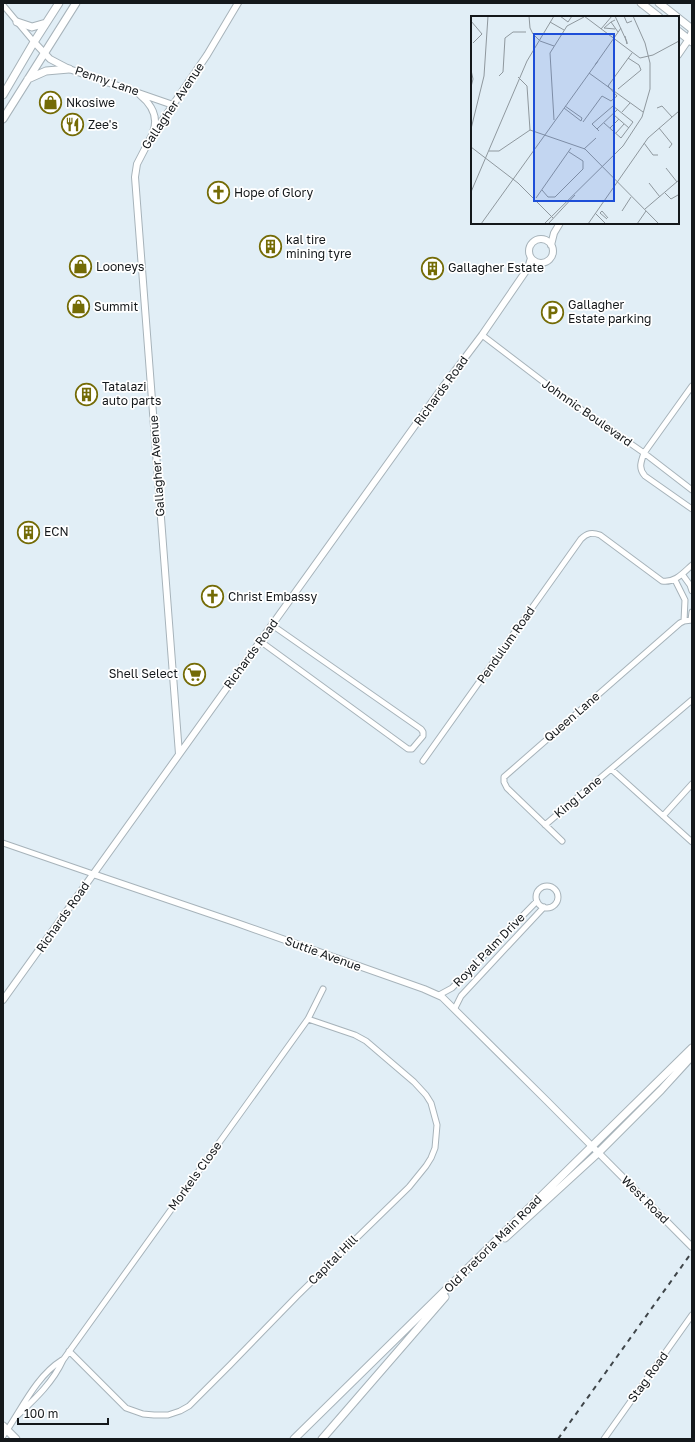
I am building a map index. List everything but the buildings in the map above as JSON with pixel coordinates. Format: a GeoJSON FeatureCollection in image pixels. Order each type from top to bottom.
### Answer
{"type":"FeatureCollection","features":[{"type":"Feature","properties":{"kind":"main road"},"geometry":{"type":"LineString","coordinates":[[3,95],[59,3]]}},
{"type":"Feature","properties":{"kind":"main road"},"geometry":{"type":"LineString","coordinates":[[3,119],[43,53],[76,3]]}},
{"type":"Feature","properties":{"kind":"main road"},"geometry":{"type":"LineString","coordinates":[[641,3],[658,16]]}},
{"type":"Feature","properties":{"kind":"main road"},"geometry":{"type":"LineString","coordinates":[[659,3],[676,16]]}},
{"type":"Feature","properties":{"kind":"main road"},"geometry":{"type":"LineString","coordinates":[[679,19],[692,30]]}},
{"type":"Feature","properties":{"kind":"main road"},"geometry":{"type":"LineString","coordinates":[[17,22],[32,27],[46,23]]}},
{"type":"Feature","properties":{"kind":"main road"},"geometry":{"type":"LineString","coordinates":[[679,32],[690,40]]}},
{"type":"Feature","properties":{"kind":"main road"},"geometry":{"type":"LineString","coordinates":[[28,79],[46,71],[69,69]]}},
{"type":"Feature","properties":{"kind":"main road","name":"Old Pretoria Main Road"},"geometry":{"type":"LineString","coordinates":[[294,1439],[692,1048]]}},
{"type":"Feature","properties":{"kind":"main road","name":"Old Pretoria Main Road"},"geometry":{"type":"LineString","coordinates":[[322,1439],[445,1297],[511,1232],[598,1153],[661,1090],[692,1056]]}},
{"type":"Feature","properties":{"kind":"main road"},"geometry":{"type":"LineString","coordinates":[[4,1431],[16,1439]]}},
{"type":"Feature","properties":{"kind":"street","name":"Gallagher Avenue"},"geometry":{"type":"LineString","coordinates":[[179,754],[146,305],[135,187],[137,164],[151,137],[207,55],[238,3]]}},
{"type":"Feature","properties":{"kind":"street"},"geometry":{"type":"LineString","coordinates":[[3,5],[34,42]]}},
{"type":"Feature","properties":{"kind":"street"},"geometry":{"type":"LineString","coordinates":[[679,54],[690,40],[692,30]]}},
{"type":"Feature","properties":{"kind":"street","name":"Penny Lane"},"geometry":{"type":"LineString","coordinates":[[34,42],[43,53],[56,63],[69,69],[173,104]]}},
{"type":"Feature","properties":{"kind":"street"},"geometry":{"type":"LineString","coordinates":[[135,91],[147,100],[153,110],[155,123],[151,137]]}},
{"type":"Feature","properties":{"kind":"street"},"geometry":{"type":"LineString","coordinates":[[554,233],[535,241],[530,247],[529,254],[531,258],[537,262],[546,262],[549,260],[552,253],[551,245],[554,233],[559,224]]}},
{"type":"Feature","properties":{"kind":"street"},"geometry":{"type":"LineString","coordinates":[[542,239],[551,245]]}},
{"type":"Feature","properties":{"kind":"street","name":"Richards Road"},"geometry":{"type":"LineString","coordinates":[[3,1000],[260,641],[482,335],[528,268],[531,258]]}},
{"type":"Feature","properties":{"kind":"street","name":"Richards Road"},"geometry":{"type":"LineString","coordinates":[[528,268],[537,262]]}},
{"type":"Feature","properties":{"kind":"street","name":"Johnnic Boulevard"},"geometry":{"type":"LineString","coordinates":[[482,335],[558,393],[644,453],[692,490]]}},
{"type":"Feature","properties":{"kind":"street"},"geometry":{"type":"LineString","coordinates":[[692,386],[644,453],[640,466],[642,472],[651,480],[692,509]]}},
{"type":"Feature","properties":{"kind":"street","name":"Pendulum Road"},"geometry":{"type":"LineString","coordinates":[[423,761],[586,534],[591,533],[600,535],[656,577],[668,582],[675,580]]}},
{"type":"Feature","properties":{"kind":"street"},"geometry":{"type":"LineString","coordinates":[[692,565],[675,580],[685,600],[684,621],[692,620],[692,612]]}},
{"type":"Feature","properties":{"kind":"street"},"geometry":{"type":"LineString","coordinates":[[682,574],[690,585],[692,591]]}},
{"type":"Feature","properties":{"kind":"street","name":"Queen Lane"},"geometry":{"type":"LineString","coordinates":[[545,825],[504,784],[504,777],[684,621]]}},
{"type":"Feature","properties":{"kind":"street"},"geometry":{"type":"LineString","coordinates":[[260,641],[408,749],[412,749],[423,736],[421,729],[272,625]]}},
{"type":"Feature","properties":{"kind":"street","name":"King Lane"},"geometry":{"type":"LineString","coordinates":[[562,841],[545,825],[692,701]]}},
{"type":"Feature","properties":{"kind":"street","name":"King Lane"},"geometry":{"type":"LineString","coordinates":[[611,769],[692,842]]}},
{"type":"Feature","properties":{"kind":"street"},"geometry":{"type":"LineString","coordinates":[[663,816],[692,784]]}},
{"type":"Feature","properties":{"kind":"street","name":"Suttie Avenue"},"geometry":{"type":"LineString","coordinates":[[3,843],[237,923],[439,995],[454,1008],[592,1146]]}},
{"type":"Feature","properties":{"kind":"street"},"geometry":{"type":"LineString","coordinates":[[548,887],[555,890],[557,896],[556,903],[550,907],[544,907],[537,901],[537,893],[542,888],[548,887]]}},
{"type":"Feature","properties":{"kind":"street","name":"Royal Palm Drive"},"geometry":{"type":"LineString","coordinates":[[439,995],[452,988],[537,901]]}},
{"type":"Feature","properties":{"kind":"street","name":"Royal Palm Drive"},"geometry":{"type":"LineString","coordinates":[[454,1008],[459,998],[544,907]]}},
{"type":"Feature","properties":{"kind":"street"},"geometry":{"type":"LineString","coordinates":[[483,956],[491,964]]}},
{"type":"Feature","properties":{"kind":"street","name":"Morkels Close"},"geometry":{"type":"LineString","coordinates":[[4,1431],[48,1385],[69,1351],[308,1019],[323,989]]}},
{"type":"Feature","properties":{"kind":"street","name":"Capital Hill"},"geometry":{"type":"LineString","coordinates":[[69,1351],[126,1408],[143,1414],[154,1415],[168,1415],[180,1411],[189,1406],[409,1187],[426,1166],[435,1148],[436,1130],[434,1112],[426,1095],[414,1082],[366,1041],[355,1035],[308,1019]]}},
{"type":"Feature","properties":{"kind":"street","name":"West Road"},"geometry":{"type":"LineString","coordinates":[[592,1146],[692,1247]]}},
{"type":"Feature","properties":{"kind":"street","name":"Stag Road"},"geometry":{"type":"LineString","coordinates":[[604,1439],[692,1315]]}},
{"type":"Feature","properties":{"kind":"street","name":"Morkels Close"},"geometry":{"type":"LineString","coordinates":[[18,1415],[27,1399],[42,1380],[56,1364],[63,1360]]}},
{"type":"Feature","properties":{"kind":"railway"},"geometry":{"type":"LineString","coordinates":[[558,1439],[692,1252]]}},
{"type":"Feature","properties":{"kind":"place","name":"Nkosiwe"},"geometry":{"type":"Point","coordinates":[50,103]}},
{"type":"Feature","properties":{"kind":"place","name":"Zee's"},"geometry":{"type":"Point","coordinates":[72,125]}},
{"type":"Feature","properties":{"kind":"place","name":"Hope of Glory"},"geometry":{"type":"Point","coordinates":[218,193]}},
{"type":"Feature","properties":{"kind":"place","name":"kal tire mining tyre"},"geometry":{"type":"Point","coordinates":[270,247]}},
{"type":"Feature","properties":{"kind":"place","name":"Looneys"},"geometry":{"type":"Point","coordinates":[81,267]}},
{"type":"Feature","properties":{"kind":"place","name":"Gallagher Estate"},"geometry":{"type":"Point","coordinates":[432,268]}},
{"type":"Feature","properties":{"kind":"place","name":"Summit"},"geometry":{"type":"Point","coordinates":[78,307]}},
{"type":"Feature","properties":{"kind":"place","name":"Gallagher Estate parking"},"geometry":{"type":"Point","coordinates":[553,312]}},
{"type":"Feature","properties":{"kind":"place","name":"Tatalazi auto parts"},"geometry":{"type":"Point","coordinates":[86,394]}},
{"type":"Feature","properties":{"kind":"place","name":"ECN"},"geometry":{"type":"Point","coordinates":[28,532]}},
{"type":"Feature","properties":{"kind":"place","name":"Christ Embassy"},"geometry":{"type":"Point","coordinates":[213,597]}},
{"type":"Feature","properties":{"kind":"place","name":"Shell Select"},"geometry":{"type":"Point","coordinates":[194,674]}}]}
